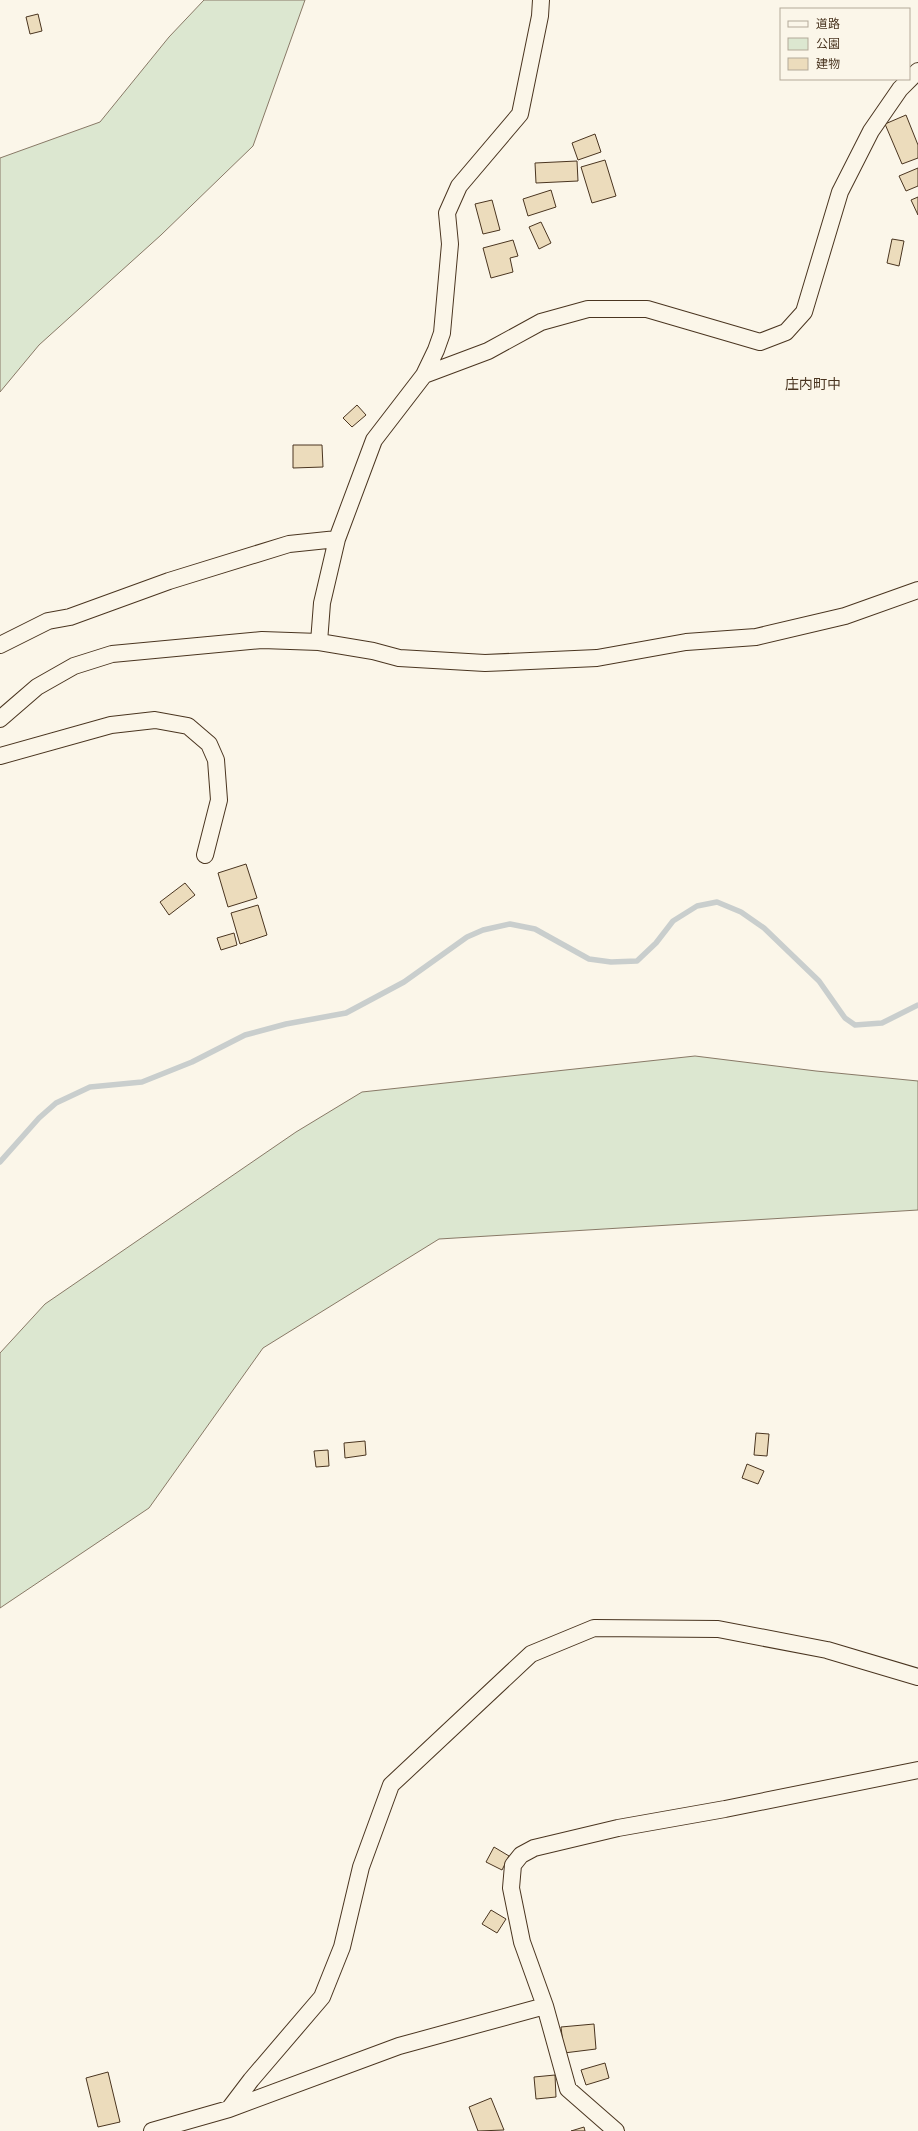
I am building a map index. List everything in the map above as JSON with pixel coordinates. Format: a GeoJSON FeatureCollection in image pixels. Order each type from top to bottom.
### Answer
{"type":"FeatureCollection","features":[{"type":"Feature","properties":{"kind":"street"},"geometry":{"type":"LineString","coordinates":[[319,642],[322,603],[337,540],[374,440],[424,375],[442,333],[450,244],[447,213],[459,186],[520,114],[540,16],[541,0]]}},
{"type":"Feature","properties":{"kind":"street"},"geometry":{"type":"LineString","coordinates":[[910,79],[918,71]]}},
{"type":"Feature","properties":{"kind":"street"},"geometry":{"type":"LineString","coordinates":[[424,375],[488,351],[540,322],[588,309],[647,309],[760,342],[786,332],[804,312],[840,192],[867,138],[900,89],[909,80]]}},
{"type":"Feature","properties":{"kind":"street"},"geometry":{"type":"LineString","coordinates":[[0,645],[48,622],[70,617],[169,581],[289,544],[337,540]]}},
{"type":"Feature","properties":{"kind":"street"},"geometry":{"type":"LineString","coordinates":[[0,718],[37,687],[74,666],[112,654],[262,640],[319,642],[373,651],[399,658],[485,663],[597,658],[686,642],[756,637],[845,616],[918,590]]}},
{"type":"Feature","properties":{"kind":"street"},"geometry":{"type":"LineString","coordinates":[[0,756],[111,725],[155,720],[188,726],[208,744],[216,760],[219,800],[205,855]]}},
{"type":"Feature","properties":{"kind":"street"},"geometry":{"type":"LineString","coordinates":[[229,2109],[251,2080],[322,1997],[342,1947],[361,1867],[391,1785],[531,1654],[594,1628],[718,1629],[827,1650],[918,1677]]}},
{"type":"Feature","properties":{"kind":"street"},"geometry":{"type":"LineString","coordinates":[[616,2131],[568,2089],[545,2006],[522,1942],[511,1888],[513,1865],[521,1855],[534,1848],[618,1828],[725,1809],[918,1770]]}},
{"type":"Feature","properties":{"kind":"street"},"geometry":{"type":"LineString","coordinates":[[152,2131],[229,2109],[399,2046],[545,2006]]}},
{"type":"Feature","properties":{"kind":"green space"},"geometry":{"type":"Polygon","coordinates":[[[204,0],[305,0],[253,146],[161,235],[39,345],[0,392],[0,158],[100,122],[169,37],[204,0]]]}},
{"type":"Feature","properties":{"kind":"green space"},"geometry":{"type":"Polygon","coordinates":[[[695,1056],[816,1071],[918,1081],[918,1210],[439,1239],[263,1348],[149,1508],[0,1608],[0,1353],[45,1304],[296,1132],[362,1092],[695,1056]]]}},
{"type":"Feature","properties":{"kind":"building"},"geometry":{"type":"Polygon","coordinates":[[[38,14],[42,31],[30,34],[26,17],[38,14]]]}},
{"type":"Feature","properties":{"kind":"building"},"geometry":{"type":"Polygon","coordinates":[[[906,115],[918,145],[918,158],[902,164],[885,124],[906,115]]]}},
{"type":"Feature","properties":{"kind":"building"},"geometry":{"type":"Polygon","coordinates":[[[595,134],[601,152],[578,160],[572,143],[595,134]]]}},
{"type":"Feature","properties":{"kind":"building"},"geometry":{"type":"Polygon","coordinates":[[[605,160],[616,196],[592,203],[581,167],[605,160]]]}},
{"type":"Feature","properties":{"kind":"building"},"geometry":{"type":"Polygon","coordinates":[[[577,161],[578,181],[536,183],[535,163],[577,161]]]}},
{"type":"Feature","properties":{"kind":"building"},"geometry":{"type":"Polygon","coordinates":[[[918,168],[918,186],[906,191],[899,176],[918,168]]]}},
{"type":"Feature","properties":{"kind":"building"},"geometry":{"type":"Polygon","coordinates":[[[551,190],[556,207],[528,216],[523,199],[551,190]]]}},
{"type":"Feature","properties":{"kind":"building"},"geometry":{"type":"Polygon","coordinates":[[[918,197],[918,215],[911,200],[918,197]]]}},
{"type":"Feature","properties":{"kind":"building"},"geometry":{"type":"Polygon","coordinates":[[[492,200],[500,230],[483,234],[475,204],[492,200]]]}},
{"type":"Feature","properties":{"kind":"building"},"geometry":{"type":"Polygon","coordinates":[[[541,222],[551,243],[539,249],[529,227],[541,222]]]}},
{"type":"Feature","properties":{"kind":"building"},"geometry":{"type":"Polygon","coordinates":[[[892,239],[904,241],[899,266],[887,263],[892,239]]]}},
{"type":"Feature","properties":{"kind":"building"},"geometry":{"type":"Polygon","coordinates":[[[513,240],[518,256],[510,258],[513,272],[491,278],[483,248],[513,240]]]}},
{"type":"Feature","properties":{"kind":"building"},"geometry":{"type":"Polygon","coordinates":[[[357,405],[366,415],[352,427],[343,418],[357,405]]]}},
{"type":"Feature","properties":{"kind":"building"},"geometry":{"type":"Polygon","coordinates":[[[293,445],[322,445],[323,467],[293,468],[293,445]]]}},
{"type":"Feature","properties":{"kind":"building"},"geometry":{"type":"Polygon","coordinates":[[[246,864],[257,898],[228,907],[218,873],[246,864]]]}},
{"type":"Feature","properties":{"kind":"building"},"geometry":{"type":"Polygon","coordinates":[[[185,883],[195,895],[169,915],[160,902],[185,883]]]}},
{"type":"Feature","properties":{"kind":"building"},"geometry":{"type":"Polygon","coordinates":[[[258,905],[267,935],[240,944],[231,913],[258,905]]]}},
{"type":"Feature","properties":{"kind":"building"},"geometry":{"type":"Polygon","coordinates":[[[234,933],[237,945],[221,950],[217,938],[234,933]]]}},
{"type":"Feature","properties":{"kind":"building"},"geometry":{"type":"Polygon","coordinates":[[[756,1433],[769,1434],[767,1456],[754,1455],[756,1433]]]}},
{"type":"Feature","properties":{"kind":"building"},"geometry":{"type":"Polygon","coordinates":[[[365,1441],[366,1455],[345,1458],[344,1443],[365,1441]]]}},
{"type":"Feature","properties":{"kind":"building"},"geometry":{"type":"Polygon","coordinates":[[[328,1450],[329,1466],[316,1467],[314,1451],[328,1450]]]}},
{"type":"Feature","properties":{"kind":"building"},"geometry":{"type":"Polygon","coordinates":[[[747,1464],[764,1471],[758,1484],[742,1478],[747,1464]]]}},
{"type":"Feature","properties":{"kind":"building"},"geometry":{"type":"Polygon","coordinates":[[[494,1847],[509,1856],[502,1870],[486,1862],[494,1847]]]}},
{"type":"Feature","properties":{"kind":"building"},"geometry":{"type":"Polygon","coordinates":[[[491,1910],[506,1919],[497,1933],[482,1924],[491,1910]]]}},
{"type":"Feature","properties":{"kind":"building"},"geometry":{"type":"Polygon","coordinates":[[[594,2024],[596,2049],[564,2053],[561,2027],[594,2024]]]}},
{"type":"Feature","properties":{"kind":"building"},"geometry":{"type":"Polygon","coordinates":[[[605,2063],[609,2078],[586,2085],[581,2070],[605,2063]]]}},
{"type":"Feature","properties":{"kind":"building"},"geometry":{"type":"Polygon","coordinates":[[[108,2072],[120,2122],[98,2127],[86,2078],[108,2072]]]}},
{"type":"Feature","properties":{"kind":"building"},"geometry":{"type":"Polygon","coordinates":[[[555,2075],[556,2097],[536,2099],[534,2077],[555,2075]]]}},
{"type":"Feature","properties":{"kind":"building"},"geometry":{"type":"Polygon","coordinates":[[[491,2098],[504,2130],[478,2131],[469,2107],[491,2098]]]}},
{"type":"Feature","properties":{"kind":"building"},"geometry":{"type":"Polygon","coordinates":[[[584,2127],[585,2131],[571,2131],[584,2127]]]}},
{"type":"Feature","properties":{"kind":"waterway"},"geometry":{"type":"LineString","coordinates":[[0,1162],[39,1118],[56,1103],[90,1087],[142,1082],[192,1062],[245,1035],[286,1024],[346,1013],[404,982],[467,937],[483,930],[510,924],[535,929],[589,959],[611,962],[637,961],[656,943],[673,921],[697,906],[717,902],[741,912],[764,928],[819,981],[845,1018],[855,1025],[882,1023],[918,1005]]}},
{"type":"Feature","properties":{"kind":"district","name":"庄内町中"},"geometry":{"type":"Point","coordinates":[813,383]}}]}
